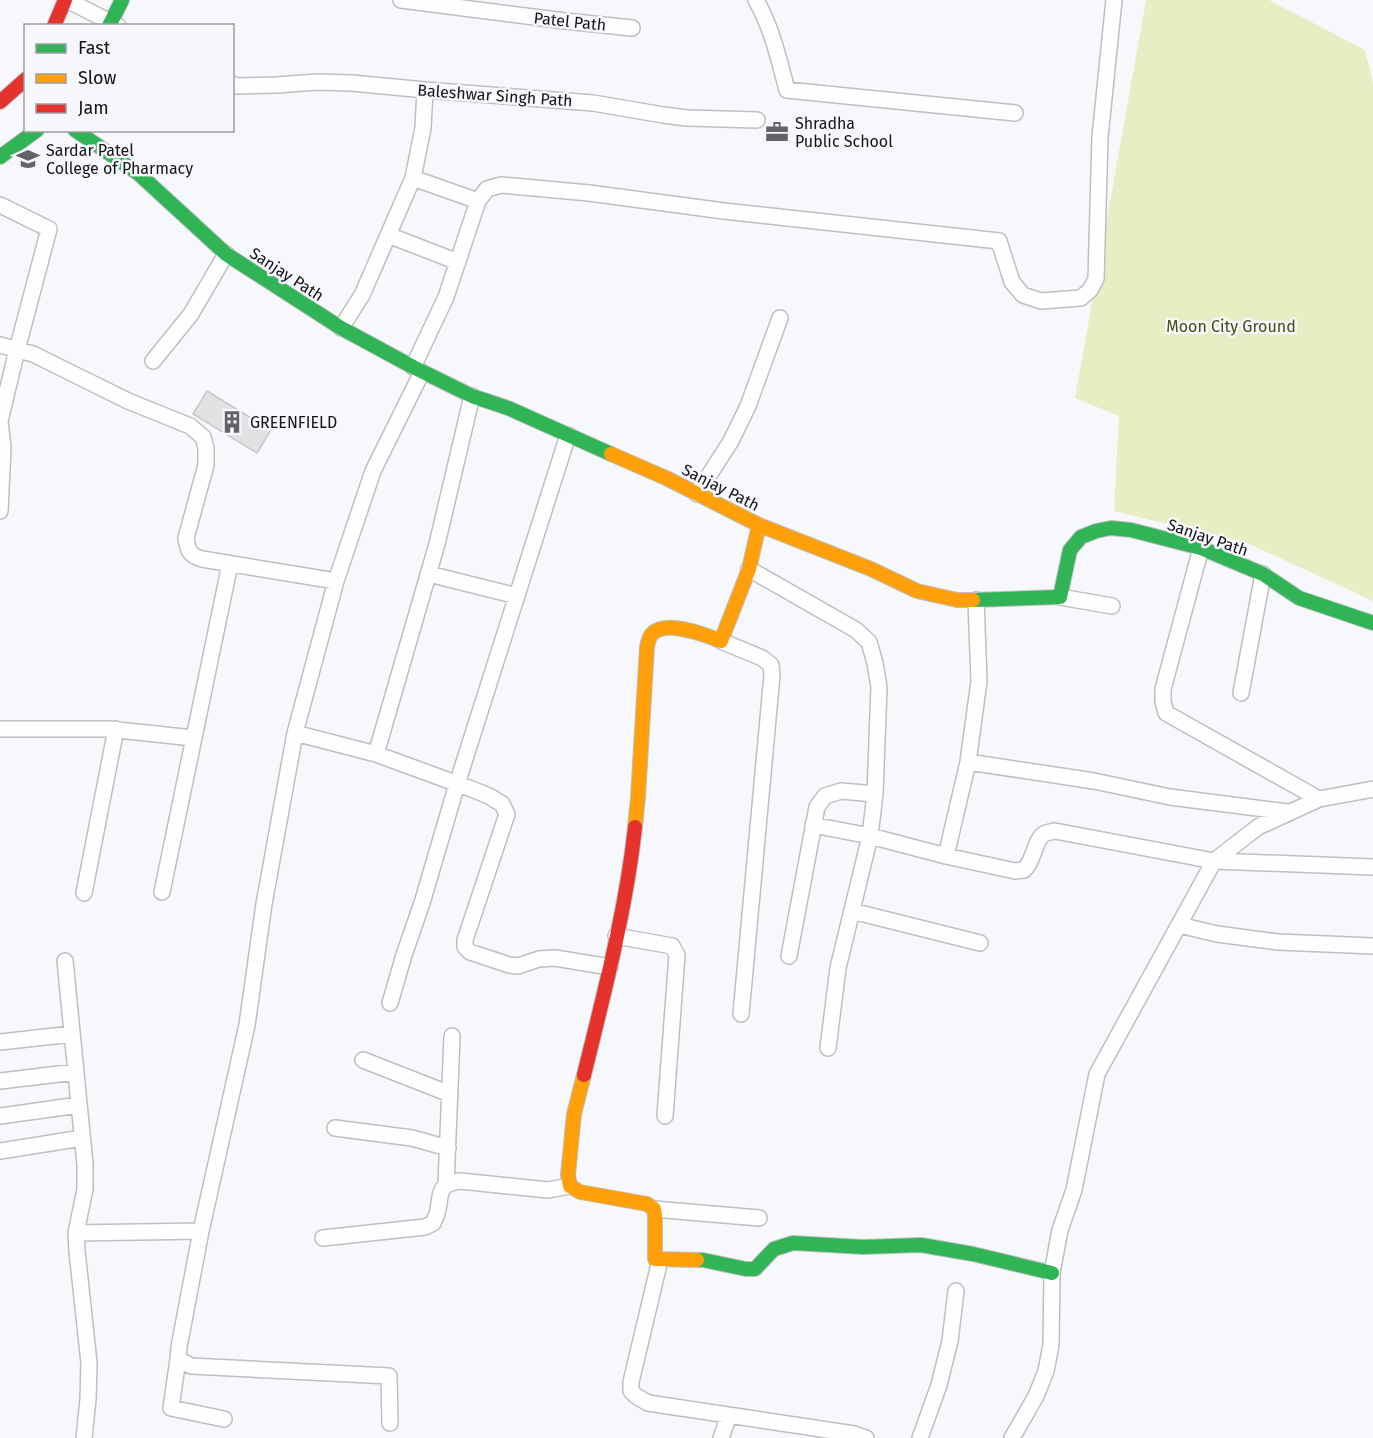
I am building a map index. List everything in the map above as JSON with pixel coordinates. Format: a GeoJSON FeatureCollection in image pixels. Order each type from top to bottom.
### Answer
{"type":"FeatureCollection","features":[{"type":"Feature","properties":{"kind":"street"},"geometry":{"type":"LineString","coordinates":[[55,24],[66,0],[112,24],[122,0]]}},
{"type":"Feature","properties":{"kind":"street","name":"Patel Path"},"geometry":{"type":"LineString","coordinates":[[401,0],[632,28]]}},
{"type":"Feature","properties":{"kind":"street"},"geometry":{"type":"LineString","coordinates":[[756,0],[774,44],[787,90],[1015,113]]}},
{"type":"Feature","properties":{"kind":"street"},"geometry":{"type":"LineString","coordinates":[[224,1419],[171,1408],[179,1347],[201,1231],[247,1025],[264,904],[295,733],[336,581],[373,471],[446,297],[478,201],[487,189],[501,185],[589,193],[724,211],[999,241],[1012,282],[1023,295],[1041,301],[1081,298],[1090,290],[1096,279],[1100,137],[1114,0]]}},
{"type":"Feature","properties":{"kind":"street"},"geometry":{"type":"LineString","coordinates":[[0,102],[24,81]]}},
{"type":"Feature","properties":{"kind":"street","name":"Baleshwar Singh Path"},"geometry":{"type":"LineString","coordinates":[[234,85],[352,83],[593,103],[687,118],[757,120]]}},
{"type":"Feature","properties":{"kind":"street"},"geometry":{"type":"LineString","coordinates":[[341,328],[362,295],[412,178],[423,128],[425,90]]}},
{"type":"Feature","properties":{"kind":"street"},"geometry":{"type":"LineString","coordinates":[[0,158],[34,132]]}},
{"type":"Feature","properties":{"kind":"street","name":"Sanjay Path"},"geometry":{"type":"LineString","coordinates":[[78,132],[139,174],[226,254],[341,328],[472,396],[508,408],[666,478],[759,525],[871,569],[917,591],[957,600],[1060,597],[1070,550],[1081,537],[1111,528],[1131,530],[1201,548],[1263,574],[1299,598],[1373,623]]}},
{"type":"Feature","properties":{"kind":"street"},"geometry":{"type":"LineString","coordinates":[[412,178],[478,201]]}},
{"type":"Feature","properties":{"kind":"street"},"geometry":{"type":"LineString","coordinates":[[0,205],[49,229],[0,421],[3,447],[0,511]]}},
{"type":"Feature","properties":{"kind":"street"},"geometry":{"type":"LineString","coordinates":[[388,235],[458,262]]}},
{"type":"Feature","properties":{"kind":"street"},"geometry":{"type":"LineString","coordinates":[[153,361],[191,314],[226,254]]}},
{"type":"Feature","properties":{"kind":"street"},"geometry":{"type":"LineString","coordinates":[[697,494],[731,441],[748,406],[780,318]]}},
{"type":"Feature","properties":{"kind":"street"},"geometry":{"type":"LineString","coordinates":[[0,345],[33,354],[128,401],[190,426],[203,437],[206,448],[206,465],[186,538],[188,550],[194,556],[336,581]]}},
{"type":"Feature","properties":{"kind":"street"},"geometry":{"type":"LineString","coordinates":[[376,754],[429,574],[472,396]]}},
{"type":"Feature","properties":{"kind":"street"},"geometry":{"type":"LineString","coordinates":[[390,1003],[568,435]]}},
{"type":"Feature","properties":{"kind":"street"},"geometry":{"type":"LineString","coordinates":[[721,641],[749,569],[759,525]]}},
{"type":"Feature","properties":{"kind":"street"},"geometry":{"type":"LineString","coordinates":[[1201,548],[1163,689],[1166,713],[1319,799]]}},
{"type":"Feature","properties":{"kind":"street"},"geometry":{"type":"LineString","coordinates":[[162,892],[230,564]]}},
{"type":"Feature","properties":{"kind":"street"},"geometry":{"type":"LineString","coordinates":[[749,569],[856,630],[869,642],[879,687],[875,794],[870,836],[838,968],[828,1048]]}},
{"type":"Feature","properties":{"kind":"street"},"geometry":{"type":"LineString","coordinates":[[429,574],[517,596]]}},
{"type":"Feature","properties":{"kind":"street"},"geometry":{"type":"LineString","coordinates":[[1240,693],[1263,574]]}},
{"type":"Feature","properties":{"kind":"street"},"geometry":{"type":"LineString","coordinates":[[1060,597],[1112,606]]}},
{"type":"Feature","properties":{"kind":"street"},"geometry":{"type":"LineString","coordinates":[[946,856],[968,762],[979,681],[976,600]]}},
{"type":"Feature","properties":{"kind":"street"},"geometry":{"type":"LineString","coordinates":[[570,1186],[568,1175],[574,1114],[616,936],[632,852],[638,797],[647,647],[651,634],[660,627],[673,627],[721,641],[762,658],[771,665],[772,675],[741,1014]]}},
{"type":"Feature","properties":{"kind":"street"},"geometry":{"type":"LineString","coordinates":[[0,729],[116,729],[193,738]]}},
{"type":"Feature","properties":{"kind":"street"},"geometry":{"type":"LineString","coordinates":[[84,893],[116,729]]}},
{"type":"Feature","properties":{"kind":"street"},"geometry":{"type":"LineString","coordinates":[[295,733],[376,754],[457,784],[502,804],[507,814],[465,940],[465,947],[470,952],[518,966],[539,959],[555,958],[609,967]]}},
{"type":"Feature","properties":{"kind":"street"},"geometry":{"type":"LineString","coordinates":[[968,762],[1094,781],[1170,797],[1290,813]]}},
{"type":"Feature","properties":{"kind":"street"},"geometry":{"type":"LineString","coordinates":[[1012,1438],[1036,1396],[1046,1371],[1051,1345],[1052,1274],[1060,1230],[1074,1190],[1097,1074],[1214,861],[1258,828],[1319,799],[1373,789]]}},
{"type":"Feature","properties":{"kind":"street"},"geometry":{"type":"LineString","coordinates":[[789,956],[817,807],[825,796],[841,791],[875,794]]}},
{"type":"Feature","properties":{"kind":"street"},"geometry":{"type":"LineString","coordinates":[[813,825],[870,836],[1015,871],[1024,870],[1030,865],[1039,840],[1044,834],[1055,831],[1214,861],[1373,867]]}},
{"type":"Feature","properties":{"kind":"street"},"geometry":{"type":"LineString","coordinates":[[852,911],[980,942]]}},
{"type":"Feature","properties":{"kind":"street"},"geometry":{"type":"LineString","coordinates":[[1179,925],[1217,934],[1278,942],[1373,946]]}},
{"type":"Feature","properties":{"kind":"street"},"geometry":{"type":"LineString","coordinates":[[616,936],[672,946],[677,955],[664,1116]]}},
{"type":"Feature","properties":{"kind":"street"},"geometry":{"type":"LineString","coordinates":[[64,961],[85,1164],[85,1189],[76,1233],[89,1363],[84,1438]]}},
{"type":"Feature","properties":{"kind":"street"},"geometry":{"type":"LineString","coordinates":[[0,1042],[72,1034]]}},
{"type":"Feature","properties":{"kind":"street"},"geometry":{"type":"LineString","coordinates":[[446,1185],[452,1036]]}},
{"type":"Feature","properties":{"kind":"street"},"geometry":{"type":"LineString","coordinates":[[363,1060],[450,1094]]}},
{"type":"Feature","properties":{"kind":"street"},"geometry":{"type":"LineString","coordinates":[[0,1081],[76,1072]]}},
{"type":"Feature","properties":{"kind":"street"},"geometry":{"type":"LineString","coordinates":[[0,1116],[79,1105]]}},
{"type":"Feature","properties":{"kind":"street"},"geometry":{"type":"LineString","coordinates":[[335,1128],[412,1138],[448,1148]]}},
{"type":"Feature","properties":{"kind":"street"},"geometry":{"type":"LineString","coordinates":[[0,1151],[82,1138]]}},
{"type":"Feature","properties":{"kind":"street"},"geometry":{"type":"LineString","coordinates":[[323,1238],[425,1227],[433,1223],[437,1214],[439,1194],[446,1185],[460,1181],[548,1190],[570,1186],[580,1192],[647,1204],[654,1209],[759,1218]]}},
{"type":"Feature","properties":{"kind":"street"},"geometry":{"type":"LineString","coordinates":[[654,1209],[656,1218],[653,1248],[655,1259],[660,1260],[703,1260],[755,1269],[775,1247],[793,1243],[864,1247],[921,1245],[972,1254],[1052,1274]]}},
{"type":"Feature","properties":{"kind":"street"},"geometry":{"type":"LineString","coordinates":[[76,1233],[201,1231]]}},
{"type":"Feature","properties":{"kind":"street"},"geometry":{"type":"LineString","coordinates":[[660,1260],[631,1382],[631,1391],[636,1396],[648,1403],[729,1415],[802,1433],[854,1434],[866,1438]]}},
{"type":"Feature","properties":{"kind":"street"},"geometry":{"type":"LineString","coordinates":[[920,1438],[939,1384],[950,1341],[956,1292]]}},
{"type":"Feature","properties":{"kind":"street"},"geometry":{"type":"LineString","coordinates":[[178,1359],[191,1366],[388,1376],[390,1423]]}},
{"type":"Feature","properties":{"kind":"street"},"geometry":{"type":"LineString","coordinates":[[722,1438],[729,1415]]}},
{"type":"Feature","properties":{"kind":"green space","name":"Moon City Ground"},"geometry":{"type":"Polygon","coordinates":[[[1146,0],[1269,0],[1365,50],[1373,83],[1373,601],[1247,543],[1114,511],[1119,416],[1075,398],[1146,0]]]}},
{"type":"Feature","properties":{"kind":"building","name":"GREENFIELD"},"geometry":{"type":"Polygon","coordinates":[[[207,391],[271,430],[257,453],[193,414],[207,391]]]}},
{"type":"Feature","properties":{"kind":"traffic: fast"},"geometry":{"type":"LineString","coordinates":[[110,24],[122,0]]}},
{"type":"Feature","properties":{"kind":"traffic: fast"},"geometry":{"type":"LineString","coordinates":[[0,157],[34,132]]}},
{"type":"Feature","properties":{"kind":"traffic: fast"},"geometry":{"type":"LineString","coordinates":[[78,132],[139,174],[226,254],[341,328],[472,396],[508,408],[611,454]]}},
{"type":"Feature","properties":{"kind":"traffic: fast"},"geometry":{"type":"LineString","coordinates":[[973,600],[1060,597],[1070,550],[1081,537],[1111,528],[1131,530],[1201,548],[1263,574],[1299,598],[1373,623]]}},
{"type":"Feature","properties":{"kind":"traffic: fast"},"geometry":{"type":"LineString","coordinates":[[697,1260],[755,1269],[774,1249],[793,1243],[863,1247],[921,1245],[973,1254],[1052,1273]]}},
{"type":"Feature","properties":{"kind":"traffic: slow"},"geometry":{"type":"LineString","coordinates":[[611,454],[666,478],[759,525],[871,569],[917,591],[957,600],[973,600]]}},
{"type":"Feature","properties":{"kind":"traffic: slow"},"geometry":{"type":"LineString","coordinates":[[635,827],[649,638],[658,630],[676,628],[721,641],[749,569],[759,525]]}},
{"type":"Feature","properties":{"kind":"traffic: slow"},"geometry":{"type":"LineString","coordinates":[[584,1075],[574,1114],[568,1175],[570,1186],[580,1192],[647,1204],[654,1209],[655,1215],[655,1259],[697,1260]]}},
{"type":"Feature","properties":{"kind":"traffic: jam"},"geometry":{"type":"LineString","coordinates":[[55,24],[65,0]]}},
{"type":"Feature","properties":{"kind":"traffic: jam"},"geometry":{"type":"LineString","coordinates":[[0,102],[24,81]]}},
{"type":"Feature","properties":{"kind":"traffic: jam"},"geometry":{"type":"LineString","coordinates":[[584,1075],[620,921],[635,827]]}},
{"type":"Feature","properties":{"kind":"place","name":"Shradha Public School"},"geometry":{"type":"Point","coordinates":[777,132]}},
{"type":"Feature","properties":{"kind":"place","name":"Sardar Patel College of Pharmacy"},"geometry":{"type":"Point","coordinates":[28,159]}},
{"type":"Feature","properties":{"kind":"place","name":"GREENFIELD"},"geometry":{"type":"Point","coordinates":[232,422]}}]}
